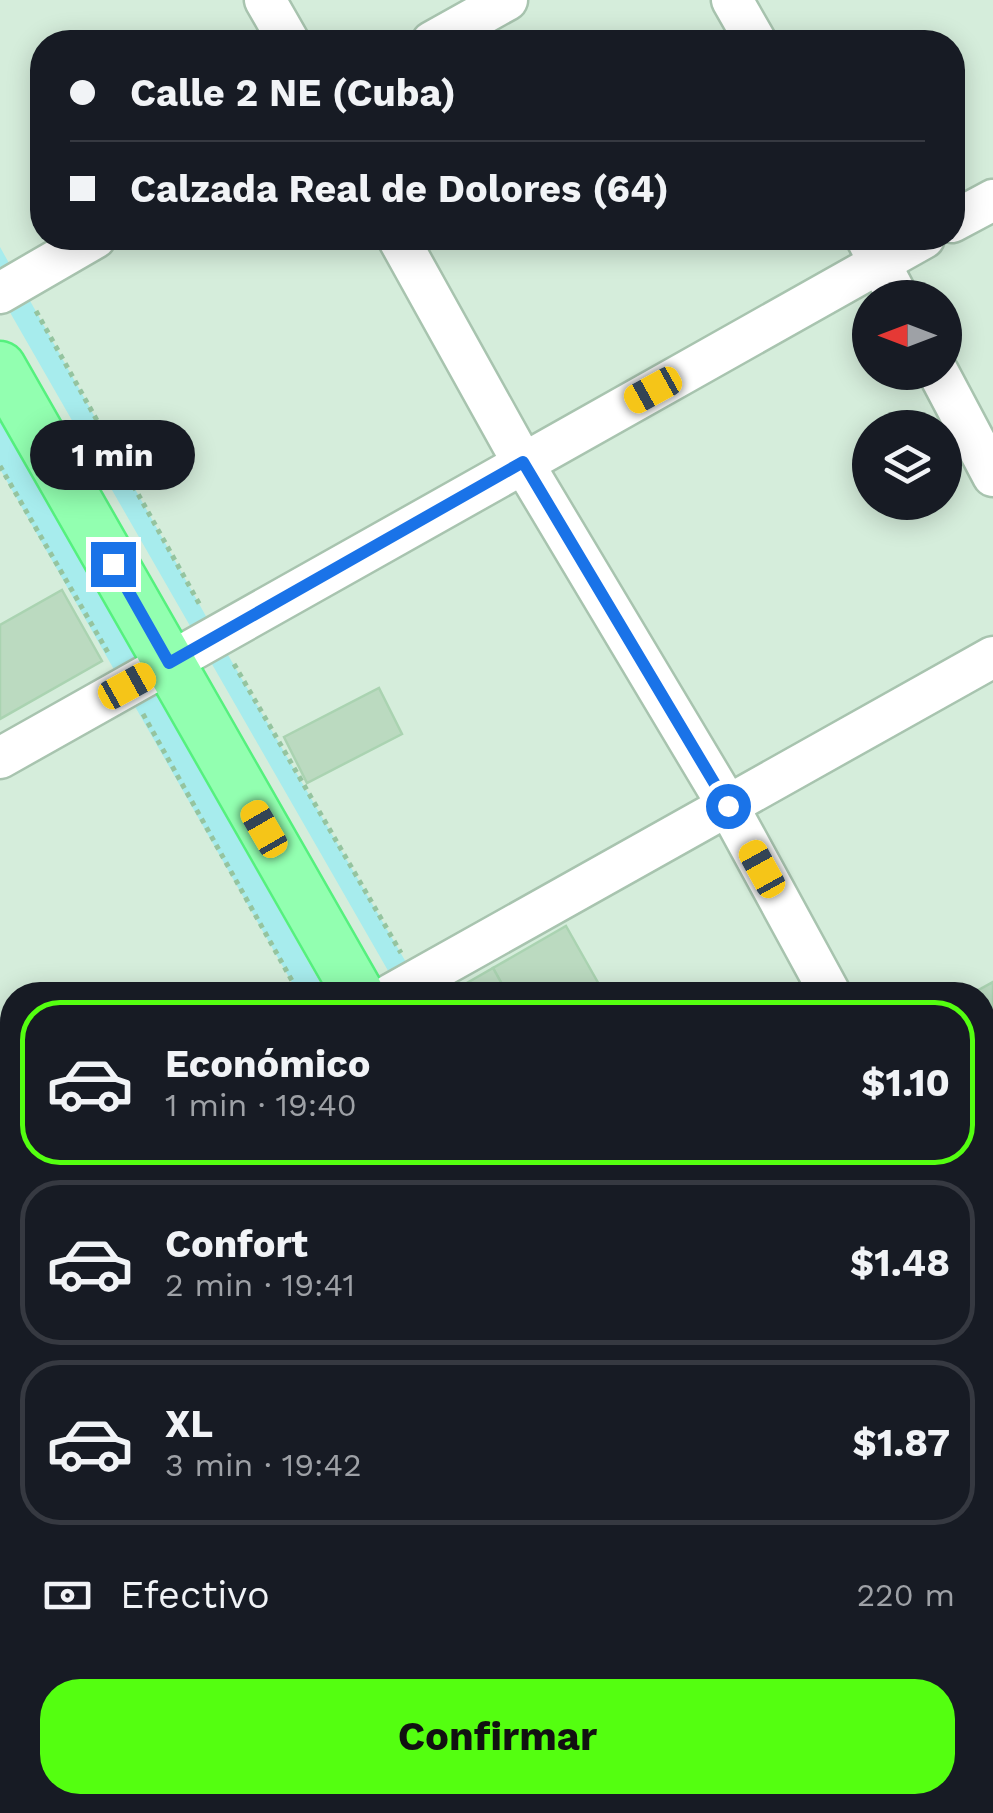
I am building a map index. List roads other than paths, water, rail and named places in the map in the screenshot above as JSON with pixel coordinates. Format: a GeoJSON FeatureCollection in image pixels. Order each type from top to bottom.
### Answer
{"type":"FeatureCollection","features":[{"type":"Feature","properties":{"kind":"main road"},"geometry":{"type":"LineString","coordinates":[[0,367],[148,674],[351,982]]}},
{"type":"Feature","properties":{"kind":"street"},"geometry":{"type":"LineString","coordinates":[[265,0],[282,30]]}},
{"type":"Feature","properties":{"kind":"street"},"geometry":{"type":"LineString","coordinates":[[453,30],[506,0]]}},
{"type":"Feature","properties":{"kind":"street"},"geometry":{"type":"LineString","coordinates":[[732,0],[749,30]]}},
{"type":"Feature","properties":{"kind":"street"},"geometry":{"type":"LineString","coordinates":[[965,215],[993,200]]}},
{"type":"Feature","properties":{"kind":"street"},"geometry":{"type":"LineString","coordinates":[[0,293],[75,250]]}},
{"type":"Feature","properties":{"kind":"street"},"geometry":{"type":"LineString","coordinates":[[405,250],[523,462],[728,806],[824,982]]}},
{"type":"Feature","properties":{"kind":"street"},"geometry":{"type":"LineString","coordinates":[[0,758],[523,462],[873,250],[889,280]]}},
{"type":"Feature","properties":{"kind":"street"},"geometry":{"type":"LineString","coordinates":[[948,390],[993,476]]}},
{"type":"Feature","properties":{"kind":"street"},"geometry":{"type":"LineString","coordinates":[[413,982],[993,656]]}}]}
